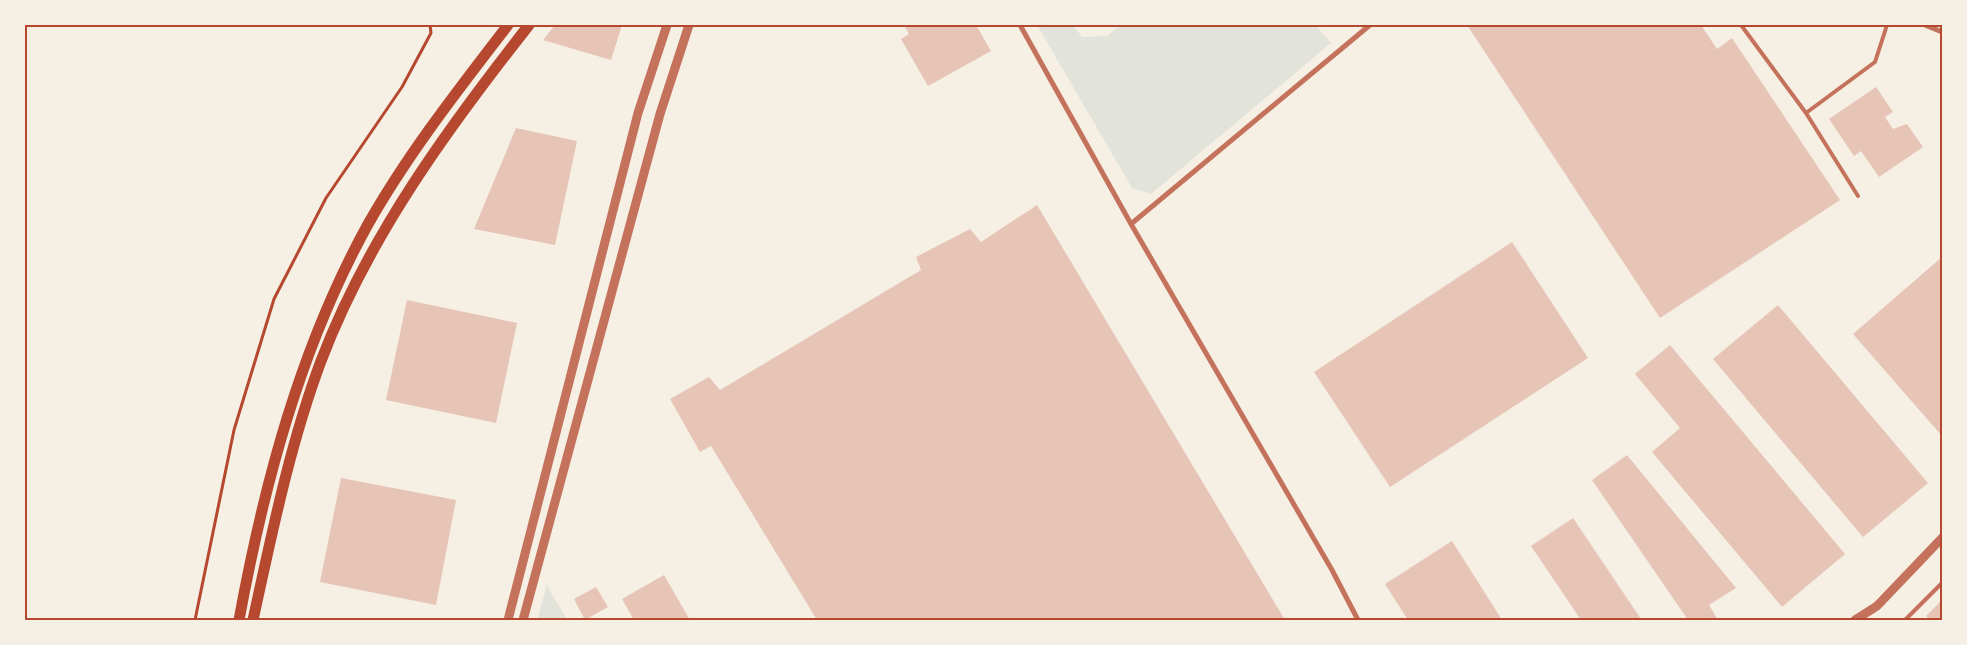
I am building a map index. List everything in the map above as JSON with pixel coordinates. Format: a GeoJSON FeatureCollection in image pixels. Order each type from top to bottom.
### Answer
{"type":"FeatureCollection","features":[{"type":"Feature","properties":{"kind":"main road"},"geometry":{"type":"LineString","coordinates":[[240,620],[249,568],[284,428],[297,385],[326,309],[368,225],[409,161],[454,96],[508,25]]}},
{"type":"Feature","properties":{"kind":"main road"},"geometry":{"type":"LineString","coordinates":[[253,620],[296,440],[310,394],[334,330],[378,243],[402,203],[467,105],[529,25]]}},
{"type":"Feature","properties":{"kind":"street"},"geometry":{"type":"LineString","coordinates":[[508,620],[638,113],[667,25]]}},
{"type":"Feature","properties":{"kind":"street"},"geometry":{"type":"LineString","coordinates":[[523,620],[660,114],[690,25]]}},
{"type":"Feature","properties":{"kind":"street"},"geometry":{"type":"LineString","coordinates":[[1020,25],[1131,224],[1332,570],[1358,620]]}},
{"type":"Feature","properties":{"kind":"street"},"geometry":{"type":"LineString","coordinates":[[1131,224],[1370,25]]}},
{"type":"Feature","properties":{"kind":"street"},"geometry":{"type":"LineString","coordinates":[[1926,25],[1942,32]]}},
{"type":"Feature","properties":{"kind":"street"},"geometry":{"type":"LineString","coordinates":[[1854,620],[1877,606],[1942,538]]}},
{"type":"Feature","properties":{"kind":"lane"},"geometry":{"type":"LineString","coordinates":[[1741,25],[1806,113],[1858,196]]}},
{"type":"Feature","properties":{"kind":"lane"},"geometry":{"type":"LineString","coordinates":[[1806,113],[1875,62],[1887,25]]}},
{"type":"Feature","properties":{"kind":"lane"},"geometry":{"type":"LineString","coordinates":[[1905,620],[1942,583]]}},
{"type":"Feature","properties":{"kind":"path"},"geometry":{"type":"LineString","coordinates":[[195,620],[234,430],[274,299],[326,198],[402,87],[431,33],[430,25]]}},
{"type":"Feature","properties":{"kind":"shaded area"},"geometry":{"type":"Polygon","coordinates":[[[1037,25],[1073,25],[1082,37],[1107,36],[1120,25],[1315,25],[1331,43],[1151,194],[1132,188],[1037,25]]]}},
{"type":"Feature","properties":{"kind":"shaded area"},"geometry":{"type":"Polygon","coordinates":[[[547,585],[567,620],[537,620],[547,585]]]}},
{"type":"Feature","properties":{"kind":"building"},"geometry":{"type":"Polygon","coordinates":[[[555,25],[622,25],[611,60],[543,40],[555,25]]]}},
{"type":"Feature","properties":{"kind":"building"},"geometry":{"type":"Polygon","coordinates":[[[904,25],[976,25],[991,51],[928,86],[901,39],[909,34],[904,25]]]}},
{"type":"Feature","properties":{"kind":"building"},"geometry":{"type":"Polygon","coordinates":[[[1467,25],[1701,25],[1717,49],[1732,38],[1840,200],[1660,318],[1467,25]]]}},
{"type":"Feature","properties":{"kind":"building"},"geometry":{"type":"Polygon","coordinates":[[[1876,87],[1893,112],[1885,117],[1893,129],[1907,124],[1923,147],[1879,177],[1861,151],[1854,156],[1829,119],[1876,87]]]}},
{"type":"Feature","properties":{"kind":"building"},"geometry":{"type":"Polygon","coordinates":[[[516,128],[577,141],[555,245],[474,229],[516,128]]]}},
{"type":"Feature","properties":{"kind":"building"},"geometry":{"type":"Polygon","coordinates":[[[1037,205],[1285,620],[817,620],[711,446],[700,452],[670,399],[709,377],[720,390],[921,270],[916,257],[970,229],[981,242],[1037,205]]]}},
{"type":"Feature","properties":{"kind":"building"},"geometry":{"type":"Polygon","coordinates":[[[1512,242],[1588,358],[1390,487],[1314,372],[1512,242]]]}},
{"type":"Feature","properties":{"kind":"building"},"geometry":{"type":"Polygon","coordinates":[[[1942,257],[1942,436],[1853,334],[1942,257]]]}},
{"type":"Feature","properties":{"kind":"building"},"geometry":{"type":"Polygon","coordinates":[[[407,300],[517,323],[496,423],[386,400],[407,300]]]}},
{"type":"Feature","properties":{"kind":"building"},"geometry":{"type":"Polygon","coordinates":[[[1778,305],[1928,483],[1863,537],[1713,359],[1778,305]]]}},
{"type":"Feature","properties":{"kind":"building"},"geometry":{"type":"Polygon","coordinates":[[[1670,345],[1845,554],[1782,607],[1652,452],[1680,428],[1635,374],[1670,345]]]}},
{"type":"Feature","properties":{"kind":"building"},"geometry":{"type":"Polygon","coordinates":[[[1627,455],[1736,588],[1709,605],[1718,620],[1688,620],[1592,480],[1627,455]]]}},
{"type":"Feature","properties":{"kind":"building"},"geometry":{"type":"Polygon","coordinates":[[[341,478],[456,500],[436,605],[320,582],[341,478]]]}},
{"type":"Feature","properties":{"kind":"building"},"geometry":{"type":"Polygon","coordinates":[[[1573,518],[1641,619],[1581,620],[1531,546],[1573,518]]]}},
{"type":"Feature","properties":{"kind":"building"},"geometry":{"type":"Polygon","coordinates":[[[1452,541],[1502,620],[1408,620],[1385,584],[1452,541]]]}},
{"type":"Feature","properties":{"kind":"building"},"geometry":{"type":"Polygon","coordinates":[[[664,575],[690,620],[634,620],[622,599],[664,575]]]}},
{"type":"Feature","properties":{"kind":"building"},"geometry":{"type":"Polygon","coordinates":[[[596,587],[608,607],[585,620],[574,599],[596,587]]]}},
{"type":"Feature","properties":{"kind":"building"},"geometry":{"type":"Polygon","coordinates":[[[1942,600],[1942,620],[1930,620],[1926,616],[1942,600]]]}}]}
